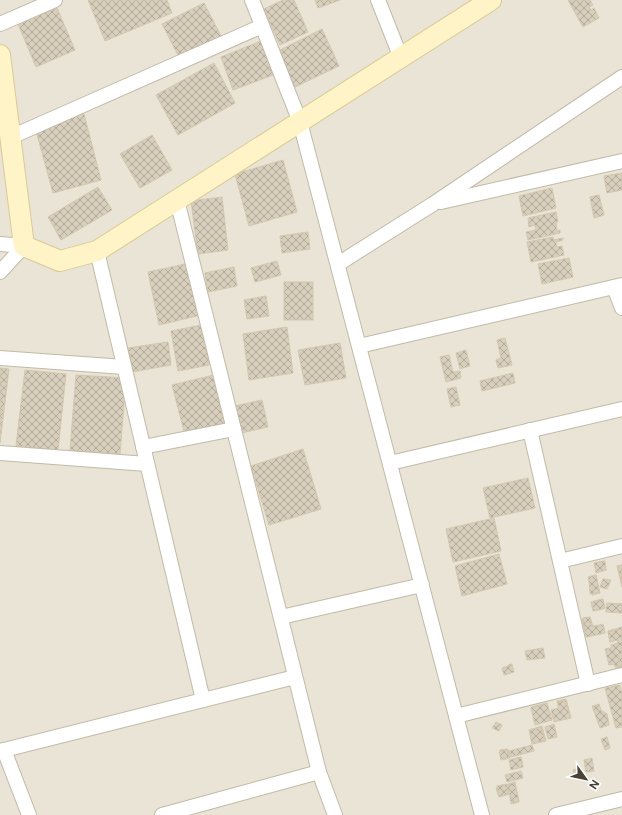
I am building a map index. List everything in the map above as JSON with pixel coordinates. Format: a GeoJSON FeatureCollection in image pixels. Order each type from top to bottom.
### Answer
{"type":"FeatureCollection","features":[{"type":"Feature","properties":{"kind":"street"},"geometry":{"type":"LineString","coordinates":[[0,24],[55,0]]}},
{"type":"Feature","properties":{"kind":"street"},"geometry":{"type":"LineString","coordinates":[[252,0],[300,122],[482,815]]}},
{"type":"Feature","properties":{"kind":"street"},"geometry":{"type":"LineString","coordinates":[[378,0],[400,58]]}},
{"type":"Feature","properties":{"kind":"street"},"geometry":{"type":"LineString","coordinates":[[0,244],[24,246],[60,261],[97,251],[491,0]]}},
{"type":"Feature","properties":{"kind":"street"},"geometry":{"type":"LineString","coordinates":[[11,138],[262,26]]}},
{"type":"Feature","properties":{"kind":"street"},"geometry":{"type":"LineString","coordinates":[[0,55],[24,246],[0,272]]}},
{"type":"Feature","properties":{"kind":"street"},"geometry":{"type":"LineString","coordinates":[[338,264],[432,204],[622,77]]}},
{"type":"Feature","properties":{"kind":"street"},"geometry":{"type":"LineString","coordinates":[[432,204],[622,161]]}},
{"type":"Feature","properties":{"kind":"street"},"geometry":{"type":"LineString","coordinates":[[177,200],[319,772],[335,815]]}},
{"type":"Feature","properties":{"kind":"street"},"geometry":{"type":"LineString","coordinates":[[97,251],[203,700]]}},
{"type":"Feature","properties":{"kind":"street"},"geometry":{"type":"LineString","coordinates":[[359,346],[618,286],[622,308]]}},
{"type":"Feature","properties":{"kind":"street"},"geometry":{"type":"LineString","coordinates":[[0,358],[124,367]]}},
{"type":"Feature","properties":{"kind":"street"},"geometry":{"type":"LineString","coordinates":[[390,463],[622,409]]}},
{"type":"Feature","properties":{"kind":"street"},"geometry":{"type":"LineString","coordinates":[[143,447],[234,429]]}},
{"type":"Feature","properties":{"kind":"street"},"geometry":{"type":"LineString","coordinates":[[530,430],[588,684]]}},
{"type":"Feature","properties":{"kind":"street"},"geometry":{"type":"LineString","coordinates":[[0,453],[147,464]]}},
{"type":"Feature","properties":{"kind":"street"},"geometry":{"type":"LineString","coordinates":[[560,561],[622,546]]}},
{"type":"Feature","properties":{"kind":"street"},"geometry":{"type":"LineString","coordinates":[[281,617],[422,585]]}},
{"type":"Feature","properties":{"kind":"street"},"geometry":{"type":"LineString","coordinates":[[456,716],[622,675]]}},
{"type":"Feature","properties":{"kind":"street"},"geometry":{"type":"LineString","coordinates":[[29,815],[2,750],[295,677]]}},
{"type":"Feature","properties":{"kind":"street"},"geometry":{"type":"LineString","coordinates":[[162,815],[319,772]]}},
{"type":"Feature","properties":{"kind":"street"},"geometry":{"type":"LineString","coordinates":[[556,815],[622,799]]}},
{"type":"Feature","properties":{"kind":"shaded area"},"geometry":{"type":"Polygon","coordinates":[[[0,0],[622,0],[622,815],[0,815],[0,0]]]}},
{"type":"Feature","properties":{"kind":"building"},"geometry":{"type":"Polygon","coordinates":[[[88,0],[167,0],[172,13],[105,41],[88,0]]]}},
{"type":"Feature","properties":{"kind":"building"},"geometry":{"type":"Polygon","coordinates":[[[283,0],[294,0],[308,32],[280,45],[264,9],[283,0]]]}},
{"type":"Feature","properties":{"kind":"building"},"geometry":{"type":"Polygon","coordinates":[[[315,0],[340,0],[318,8],[315,0]]]}},
{"type":"Feature","properties":{"kind":"building"},"geometry":{"type":"Polygon","coordinates":[[[568,0],[590,0],[593,5],[589,7],[591,10],[594,8],[599,18],[583,27],[568,0]]]}},
{"type":"Feature","properties":{"kind":"building"},"geometry":{"type":"Polygon","coordinates":[[[204,3],[222,38],[180,59],[162,24],[204,3]]]}},
{"type":"Feature","properties":{"kind":"building"},"geometry":{"type":"Polygon","coordinates":[[[57,8],[75,50],[36,67],[18,24],[57,8]]]}},
{"type":"Feature","properties":{"kind":"building"},"geometry":{"type":"Polygon","coordinates":[[[322,29],[339,66],[295,87],[278,51],[322,29]]]}},
{"type":"Feature","properties":{"kind":"building"},"geometry":{"type":"Polygon","coordinates":[[[261,41],[273,75],[233,90],[221,57],[261,41]]]}},
{"type":"Feature","properties":{"kind":"building"},"geometry":{"type":"Polygon","coordinates":[[[214,63],[235,103],[178,135],[156,95],[214,63]]]}},
{"type":"Feature","properties":{"kind":"building"},"geometry":{"type":"Polygon","coordinates":[[[84,114],[101,180],[53,193],[35,127],[84,114]]]}},
{"type":"Feature","properties":{"kind":"building"},"geometry":{"type":"Polygon","coordinates":[[[152,135],[172,170],[140,188],[120,154],[152,135]]]}},
{"type":"Feature","properties":{"kind":"building"},"geometry":{"type":"Polygon","coordinates":[[[283,160],[297,212],[249,226],[235,174],[283,160]]]}},
{"type":"Feature","properties":{"kind":"building"},"geometry":{"type":"Polygon","coordinates":[[[622,173],[622,190],[607,193],[604,176],[622,173]]]}},
{"type":"Feature","properties":{"kind":"building"},"geometry":{"type":"Polygon","coordinates":[[[98,187],[112,210],[61,240],[48,217],[98,187]]]}},
{"type":"Feature","properties":{"kind":"building"},"geometry":{"type":"Polygon","coordinates":[[[552,188],[556,208],[523,216],[519,196],[552,188]]]}},
{"type":"Feature","properties":{"kind":"building"},"geometry":{"type":"Polygon","coordinates":[[[599,195],[604,215],[594,218],[590,197],[599,195]]]}},
{"type":"Feature","properties":{"kind":"building"},"geometry":{"type":"Polygon","coordinates":[[[222,197],[228,250],[198,254],[191,201],[222,197]]]}},
{"type":"Feature","properties":{"kind":"building"},"geometry":{"type":"Polygon","coordinates":[[[556,212],[558,222],[556,222],[557,231],[560,230],[560,233],[528,240],[526,232],[536,230],[535,225],[529,227],[528,218],[556,212]]]}},
{"type":"Feature","properties":{"kind":"building"},"geometry":{"type":"Polygon","coordinates":[[[308,232],[310,249],[282,253],[280,236],[308,232]]]}},
{"type":"Feature","properties":{"kind":"building"},"geometry":{"type":"Polygon","coordinates":[[[553,237],[554,240],[563,238],[563,240],[556,242],[557,247],[562,246],[564,255],[531,262],[527,242],[553,237]]]}},
{"type":"Feature","properties":{"kind":"building"},"geometry":{"type":"Polygon","coordinates":[[[569,258],[573,277],[542,284],[538,264],[569,258]]]}},
{"type":"Feature","properties":{"kind":"building"},"geometry":{"type":"Polygon","coordinates":[[[277,261],[281,275],[255,282],[251,268],[277,261]]]}},
{"type":"Feature","properties":{"kind":"building"},"geometry":{"type":"Polygon","coordinates":[[[190,263],[201,315],[159,325],[148,272],[190,263]]]}},
{"type":"Feature","properties":{"kind":"building"},"geometry":{"type":"Polygon","coordinates":[[[234,267],[237,286],[208,292],[205,273],[234,267]]]}},
{"type":"Feature","properties":{"kind":"building"},"geometry":{"type":"Polygon","coordinates":[[[284,282],[313,282],[313,320],[284,320],[284,282]]]}},
{"type":"Feature","properties":{"kind":"building"},"geometry":{"type":"Polygon","coordinates":[[[266,296],[269,316],[247,319],[244,300],[266,296]]]}},
{"type":"Feature","properties":{"kind":"building"},"geometry":{"type":"Polygon","coordinates":[[[202,325],[209,365],[178,371],[171,331],[202,325]]]}},
{"type":"Feature","properties":{"kind":"building"},"geometry":{"type":"Polygon","coordinates":[[[287,327],[293,373],[249,380],[243,334],[287,327]]]}},
{"type":"Feature","properties":{"kind":"building"},"geometry":{"type":"Polygon","coordinates":[[[505,338],[512,365],[498,368],[496,360],[501,358],[497,340],[505,338]]]}},
{"type":"Feature","properties":{"kind":"building"},"geometry":{"type":"Polygon","coordinates":[[[168,342],[171,365],[132,372],[128,348],[168,342]]]}},
{"type":"Feature","properties":{"kind":"building"},"geometry":{"type":"Polygon","coordinates":[[[340,343],[346,378],[305,385],[298,350],[340,343]]]}},
{"type":"Feature","properties":{"kind":"building"},"geometry":{"type":"Polygon","coordinates":[[[466,350],[470,366],[460,369],[456,353],[466,350]]]}},
{"type":"Feature","properties":{"kind":"building"},"geometry":{"type":"Polygon","coordinates":[[[449,355],[453,372],[460,371],[461,378],[446,382],[440,357],[449,355]]]}},
{"type":"Feature","properties":{"kind":"building"},"geometry":{"type":"Polygon","coordinates":[[[0,368],[9,369],[0,443],[0,368]]]}},
{"type":"Feature","properties":{"kind":"building"},"geometry":{"type":"Polygon","coordinates":[[[25,370],[66,374],[58,450],[16,446],[25,370]]]}},
{"type":"Feature","properties":{"kind":"building"},"geometry":{"type":"Polygon","coordinates":[[[513,373],[515,383],[482,391],[480,381],[513,373]]]}},
{"type":"Feature","properties":{"kind":"building"},"geometry":{"type":"Polygon","coordinates":[[[76,375],[126,378],[120,454],[70,450],[76,375]]]}},
{"type":"Feature","properties":{"kind":"building"},"geometry":{"type":"Polygon","coordinates":[[[214,375],[226,425],[185,435],[172,385],[214,375]]]}},
{"type":"Feature","properties":{"kind":"building"},"geometry":{"type":"Polygon","coordinates":[[[456,387],[460,405],[451,407],[447,389],[456,387]]]}},
{"type":"Feature","properties":{"kind":"building"},"geometry":{"type":"Polygon","coordinates":[[[262,400],[268,427],[241,433],[235,406],[262,400]]]}},
{"type":"Feature","properties":{"kind":"building"},"geometry":{"type":"Polygon","coordinates":[[[303,449],[321,509],[269,525],[251,466],[303,449]]]}},
{"type":"Feature","properties":{"kind":"building"},"geometry":{"type":"Polygon","coordinates":[[[528,478],[535,508],[490,518],[483,488],[528,478]]]}},
{"type":"Feature","properties":{"kind":"building"},"geometry":{"type":"Polygon","coordinates":[[[494,518],[501,551],[453,562],[446,529],[494,518]]]}},
{"type":"Feature","properties":{"kind":"building"},"geometry":{"type":"Polygon","coordinates":[[[499,554],[507,584],[462,596],[455,566],[499,554]]]}},
{"type":"Feature","properties":{"kind":"building"},"geometry":{"type":"Polygon","coordinates":[[[604,561],[606,570],[596,572],[594,563],[604,561]]]}},
{"type":"Feature","properties":{"kind":"building"},"geometry":{"type":"Polygon","coordinates":[[[605,561],[606,570],[596,573],[595,563],[605,561]]]}},
{"type":"Feature","properties":{"kind":"building"},"geometry":{"type":"Polygon","coordinates":[[[622,565],[622,587],[617,566],[622,565]]]}},
{"type":"Feature","properties":{"kind":"building"},"geometry":{"type":"Polygon","coordinates":[[[622,565],[622,584],[618,566],[622,565]]]}},
{"type":"Feature","properties":{"kind":"building"},"geometry":{"type":"Polygon","coordinates":[[[596,575],[600,593],[592,595],[588,577],[596,575]]]}},
{"type":"Feature","properties":{"kind":"building"},"geometry":{"type":"Polygon","coordinates":[[[596,575],[599,592],[590,594],[589,577],[596,575]]]}},
{"type":"Feature","properties":{"kind":"building"},"geometry":{"type":"Polygon","coordinates":[[[603,579],[611,580],[607,589],[600,587],[603,579]]]}},
{"type":"Feature","properties":{"kind":"building"},"geometry":{"type":"Polygon","coordinates":[[[602,599],[605,608],[595,611],[592,602],[602,599]]]}},
{"type":"Feature","properties":{"kind":"building"},"geometry":{"type":"Polygon","coordinates":[[[603,599],[605,608],[593,611],[591,602],[603,599]]]}},
{"type":"Feature","properties":{"kind":"building"},"geometry":{"type":"Polygon","coordinates":[[[607,603],[622,604],[622,613],[606,612],[607,603]]]}},
{"type":"Feature","properties":{"kind":"building"},"geometry":{"type":"Polygon","coordinates":[[[590,617],[593,627],[603,624],[605,633],[586,637],[582,619],[590,617]]]}},
{"type":"Feature","properties":{"kind":"building"},"geometry":{"type":"Polygon","coordinates":[[[590,617],[592,626],[603,625],[605,633],[586,637],[583,618],[590,617]]]}},
{"type":"Feature","properties":{"kind":"building"},"geometry":{"type":"Polygon","coordinates":[[[622,627],[622,667],[616,669],[612,645],[617,644],[618,642],[616,640],[610,642],[608,631],[622,627]]]}},
{"type":"Feature","properties":{"kind":"building"},"geometry":{"type":"Polygon","coordinates":[[[622,629],[622,666],[615,667],[614,664],[609,665],[605,649],[611,648],[611,645],[618,643],[617,640],[610,642],[608,632],[622,629]]]}},
{"type":"Feature","properties":{"kind":"building"},"geometry":{"type":"Polygon","coordinates":[[[543,648],[545,658],[527,660],[525,651],[543,648]]]}},
{"type":"Feature","properties":{"kind":"building"},"geometry":{"type":"Polygon","coordinates":[[[622,653],[622,667],[621,668],[618,654],[622,653]]]}},
{"type":"Feature","properties":{"kind":"building"},"geometry":{"type":"Polygon","coordinates":[[[512,664],[514,672],[504,675],[502,668],[512,664]]]}},
{"type":"Feature","properties":{"kind":"building"},"geometry":{"type":"Polygon","coordinates":[[[620,685],[622,694],[622,727],[616,728],[605,688],[620,685]]]}},
{"type":"Feature","properties":{"kind":"building"},"geometry":{"type":"Polygon","coordinates":[[[566,699],[571,718],[561,720],[557,701],[566,699]]]}},
{"type":"Feature","properties":{"kind":"building"},"geometry":{"type":"Polygon","coordinates":[[[566,700],[570,718],[554,722],[551,710],[559,708],[558,702],[566,700]]]}},
{"type":"Feature","properties":{"kind":"building"},"geometry":{"type":"Polygon","coordinates":[[[547,703],[551,720],[535,724],[531,707],[547,703]]]}},
{"type":"Feature","properties":{"kind":"building"},"geometry":{"type":"Polygon","coordinates":[[[547,703],[552,720],[535,725],[531,708],[547,703]]]}},
{"type":"Feature","properties":{"kind":"building"},"geometry":{"type":"Polygon","coordinates":[[[599,704],[601,710],[607,714],[609,725],[600,728],[592,706],[599,704]]]}},
{"type":"Feature","properties":{"kind":"building"},"geometry":{"type":"Polygon","coordinates":[[[496,722],[502,725],[499,731],[492,728],[496,722]]]}},
{"type":"Feature","properties":{"kind":"building"},"geometry":{"type":"Polygon","coordinates":[[[554,724],[557,737],[548,739],[545,727],[554,724]]]}},
{"type":"Feature","properties":{"kind":"building"},"geometry":{"type":"Polygon","coordinates":[[[542,726],[546,741],[532,744],[529,730],[542,726]]]}},
{"type":"Feature","properties":{"kind":"building"},"geometry":{"type":"Polygon","coordinates":[[[541,727],[545,740],[534,743],[530,730],[541,727]]]}},
{"type":"Feature","properties":{"kind":"building"},"geometry":{"type":"Polygon","coordinates":[[[607,737],[610,748],[605,750],[601,739],[607,737]]]}},
{"type":"Feature","properties":{"kind":"building"},"geometry":{"type":"Polygon","coordinates":[[[532,745],[534,751],[511,757],[509,751],[532,745]]]}},
{"type":"Feature","properties":{"kind":"building"},"geometry":{"type":"Polygon","coordinates":[[[508,749],[510,758],[501,760],[500,750],[508,749]]]}},
{"type":"Feature","properties":{"kind":"building"},"geometry":{"type":"Polygon","coordinates":[[[507,750],[509,757],[501,759],[499,752],[507,750]]]}},
{"type":"Feature","properties":{"kind":"building"},"geometry":{"type":"Polygon","coordinates":[[[521,757],[523,766],[512,769],[510,760],[521,757]]]}},
{"type":"Feature","properties":{"kind":"building"},"geometry":{"type":"Polygon","coordinates":[[[521,757],[523,767],[511,770],[509,760],[521,757]]]}},
{"type":"Feature","properties":{"kind":"building"},"geometry":{"type":"Polygon","coordinates":[[[592,758],[594,771],[586,772],[584,760],[592,758]]]}},
{"type":"Feature","properties":{"kind":"building"},"geometry":{"type":"Polygon","coordinates":[[[581,768],[583,774],[575,776],[573,770],[581,768]]]}},
{"type":"Feature","properties":{"kind":"building"},"geometry":{"type":"Polygon","coordinates":[[[521,771],[523,778],[507,782],[505,775],[521,771]]]}},
{"type":"Feature","properties":{"kind":"building"},"geometry":{"type":"Polygon","coordinates":[[[515,782],[519,802],[511,804],[508,784],[515,782]]]}},
{"type":"Feature","properties":{"kind":"building"},"geometry":{"type":"Polygon","coordinates":[[[514,783],[519,801],[513,803],[510,794],[499,797],[496,788],[514,783]]]}},
{"type":"Feature","properties":{"kind":"building"},"geometry":{"type":"Polygon","coordinates":[[[507,784],[509,794],[499,796],[497,786],[507,784]]]}}]}
